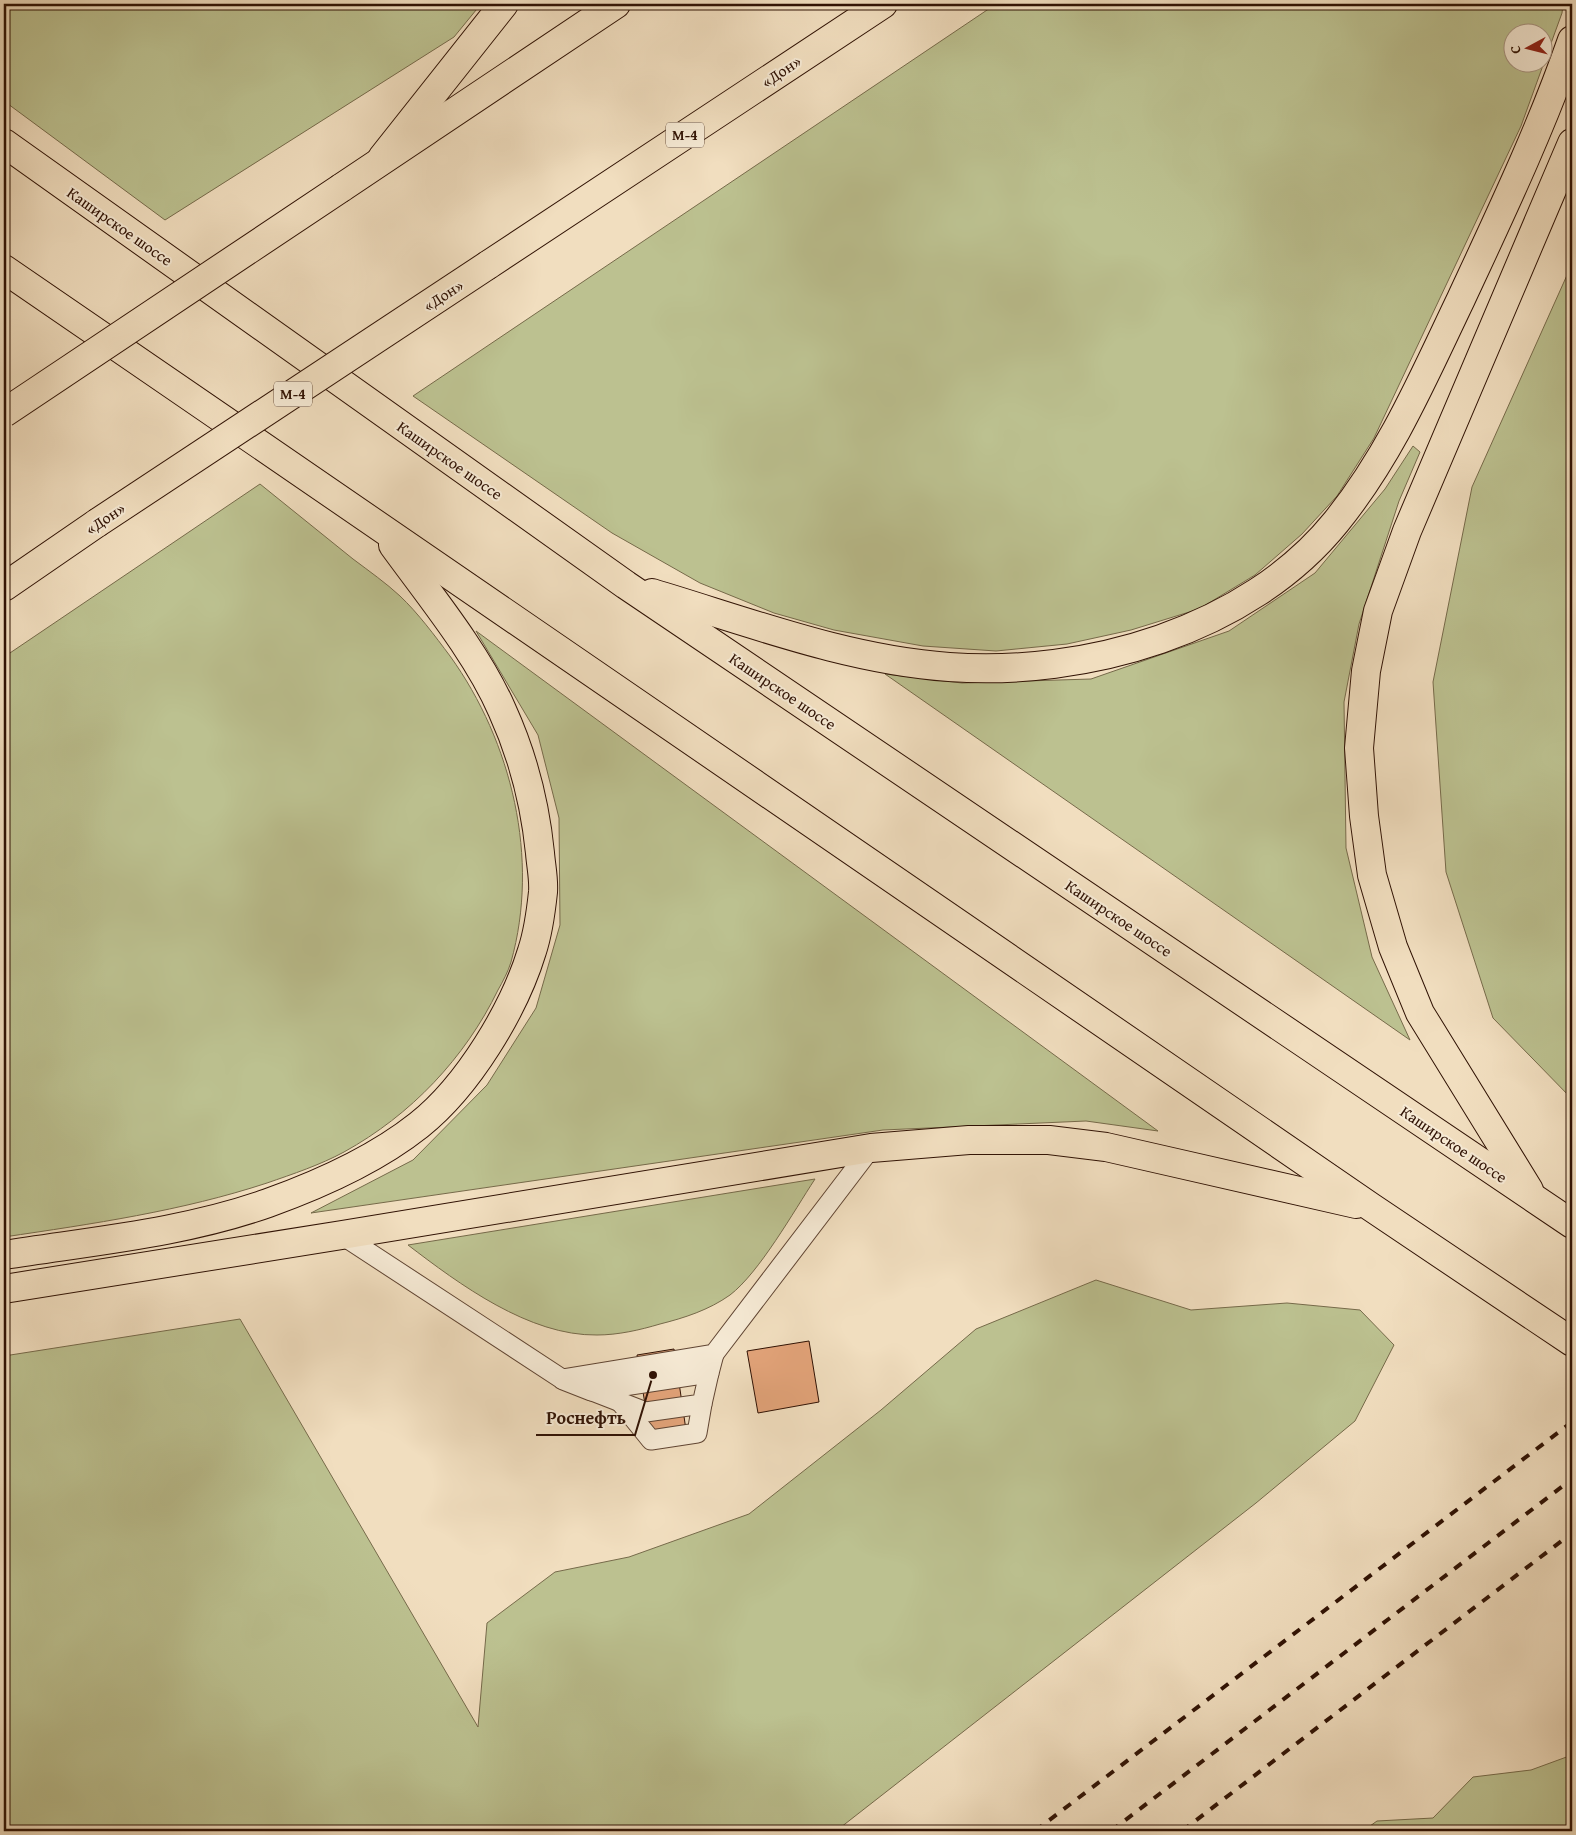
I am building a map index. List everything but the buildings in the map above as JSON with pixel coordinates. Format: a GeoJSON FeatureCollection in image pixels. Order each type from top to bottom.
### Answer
{"type":"FeatureCollection","features":[{"type":"Feature","properties":{"kind":"main road"},"geometry":{"type":"LineString","coordinates":[[378,163],[504,4]]}},
{"type":"Feature","properties":{"kind":"main road"},"geometry":{"type":"LineString","coordinates":[[4,413],[616,4]]}},
{"type":"Feature","properties":{"kind":"main road","name":"«Дон»"},"geometry":{"type":"LineString","coordinates":[[4,587],[97,523],[883,4]]}},
{"type":"Feature","properties":{"kind":"main road"},"geometry":{"type":"LineString","coordinates":[[626,585],[880,659],[950,668],[1023,667],[1084,659],[1149,644],[1205,622],[1250,596],[1297,562],[1335,523],[1373,472],[1403,420],[1534,142],[1572,40]]}},
{"type":"Feature","properties":{"kind":"main road"},"geometry":{"type":"LineString","coordinates":[[1534,1198],[1420,1013],[1397,955],[1372,875],[1364,816],[1359,748],[1366,672],[1378,611],[1407,531],[1572,143]]}},
{"type":"Feature","properties":{"kind":"main road","name":"Каширское шоссе"},"geometry":{"type":"LineString","coordinates":[[4,144],[626,585],[1572,1224]]}},
{"type":"Feature","properties":{"kind":"main road"},"geometry":{"type":"LineString","coordinates":[[4,269],[1371,1207],[1572,1342]]}},
{"type":"Feature","properties":{"kind":"main road"},"geometry":{"type":"LineString","coordinates":[[4,1255],[176,1228],[267,1203],[334,1176],[375,1155],[420,1124],[448,1097],[480,1054],[512,1002],[533,950],[544,889],[536,813],[522,761],[502,708],[464,644],[382,530]]}},
{"type":"Feature","properties":{"kind":"main road"},"geometry":{"type":"LineString","coordinates":[[4,1288],[342,1236],[872,1148],[969,1140],[1049,1140],[1106,1147],[1371,1207]]}},
{"type":"Feature","properties":{"kind":"lane"},"geometry":{"type":"LineString","coordinates":[[620,1402],[651,1440],[697,1433],[714,1354],[872,1148]]}},
{"type":"Feature","properties":{"kind":"lane"},"geometry":{"type":"LineString","coordinates":[[342,1236],[562,1380],[646,1412],[702,1404]]}},
{"type":"Feature","properties":{"kind":"lane"},"geometry":{"type":"LineString","coordinates":[[562,1380],[714,1354]]}},
{"type":"Feature","properties":{"kind":"lane"},"geometry":{"type":"LineString","coordinates":[[591,1391],[709,1373]]}},
{"type":"Feature","properties":{"kind":"green space"},"geometry":{"type":"Polygon","coordinates":[[[4,4],[481,4],[454,37],[165,220],[4,101],[4,4]]]}},
{"type":"Feature","properties":{"kind":"green space"},"geometry":{"type":"Polygon","coordinates":[[[996,4],[1563,4],[1562,13],[1554,35],[1554,22],[1504,22],[1504,72],[1541,72],[1521,126],[1374,438],[1337,496],[1302,534],[1255,575],[1199,609],[1131,630],[1067,644],[996,651],[923,646],[834,630],[774,613],[700,583],[612,533],[413,396],[996,4]]]}},
{"type":"Feature","properties":{"kind":"green space"},"geometry":{"type":"Polygon","coordinates":[[[1572,264],[1572,1099],[1493,1018],[1446,872],[1433,682],[1472,487],[1572,264]]]}},
{"type":"Feature","properties":{"kind":"green space"},"geometry":{"type":"Polygon","coordinates":[[[1413,446],[1420,452],[1399,501],[1359,624],[1344,702],[1346,848],[1372,957],[1410,1040],[885,674],[962,683],[1091,679],[1229,631],[1315,573],[1385,489],[1413,446]]]}},
{"type":"Feature","properties":{"kind":"green space"},"geometry":{"type":"Polygon","coordinates":[[[260,484],[400,596],[420,617],[450,656],[472,690],[490,726],[504,763],[515,803],[521,843],[522,883],[519,923],[510,966],[485,1015],[469,1039],[434,1083],[392,1121],[335,1157],[267,1183],[170,1209],[103,1222],[4,1237],[4,657],[260,484]]]}},
{"type":"Feature","properties":{"kind":"green space"},"geometry":{"type":"Polygon","coordinates":[[[476,631],[1158,1131],[1086,1121],[883,1130],[311,1213],[413,1160],[487,1085],[536,1008],[560,925],[559,818],[538,735],[476,631]]]}},
{"type":"Feature","properties":{"kind":"green space"},"geometry":{"type":"Polygon","coordinates":[[[815,1179],[764,1257],[753,1272],[730,1295],[714,1305],[687,1316],[621,1333],[597,1335],[571,1333],[546,1327],[521,1317],[472,1291],[408,1245],[815,1179]]]}},
{"type":"Feature","properties":{"kind":"green space"},"geometry":{"type":"Polygon","coordinates":[[[1096,1280],[1191,1310],[1287,1303],[1360,1310],[1394,1345],[1355,1421],[1256,1503],[836,1831],[4,1831],[4,1356],[240,1319],[478,1727],[487,1623],[555,1572],[629,1557],[749,1514],[881,1410],[976,1329],[1096,1280]]]}},
{"type":"Feature","properties":{"kind":"green space"},"geometry":{"type":"Polygon","coordinates":[[[1572,1755],[1572,1831],[1363,1831],[1377,1821],[1433,1818],[1473,1777],[1531,1770],[1572,1755]]]}},
{"type":"Feature","properties":{"kind":"railway"},"geometry":{"type":"LineString","coordinates":[[1035,1831],[1572,1422]]}},
{"type":"Feature","properties":{"kind":"railway"},"geometry":{"type":"LineString","coordinates":[[1111,1831],[1572,1479]]}},
{"type":"Feature","properties":{"kind":"railway"},"geometry":{"type":"LineString","coordinates":[[1182,1831],[1572,1533]]}},
{"type":"Feature","properties":{"kind":"place","name":"Роснефть"},"geometry":{"type":"Point","coordinates":[653,1375]}}]}
